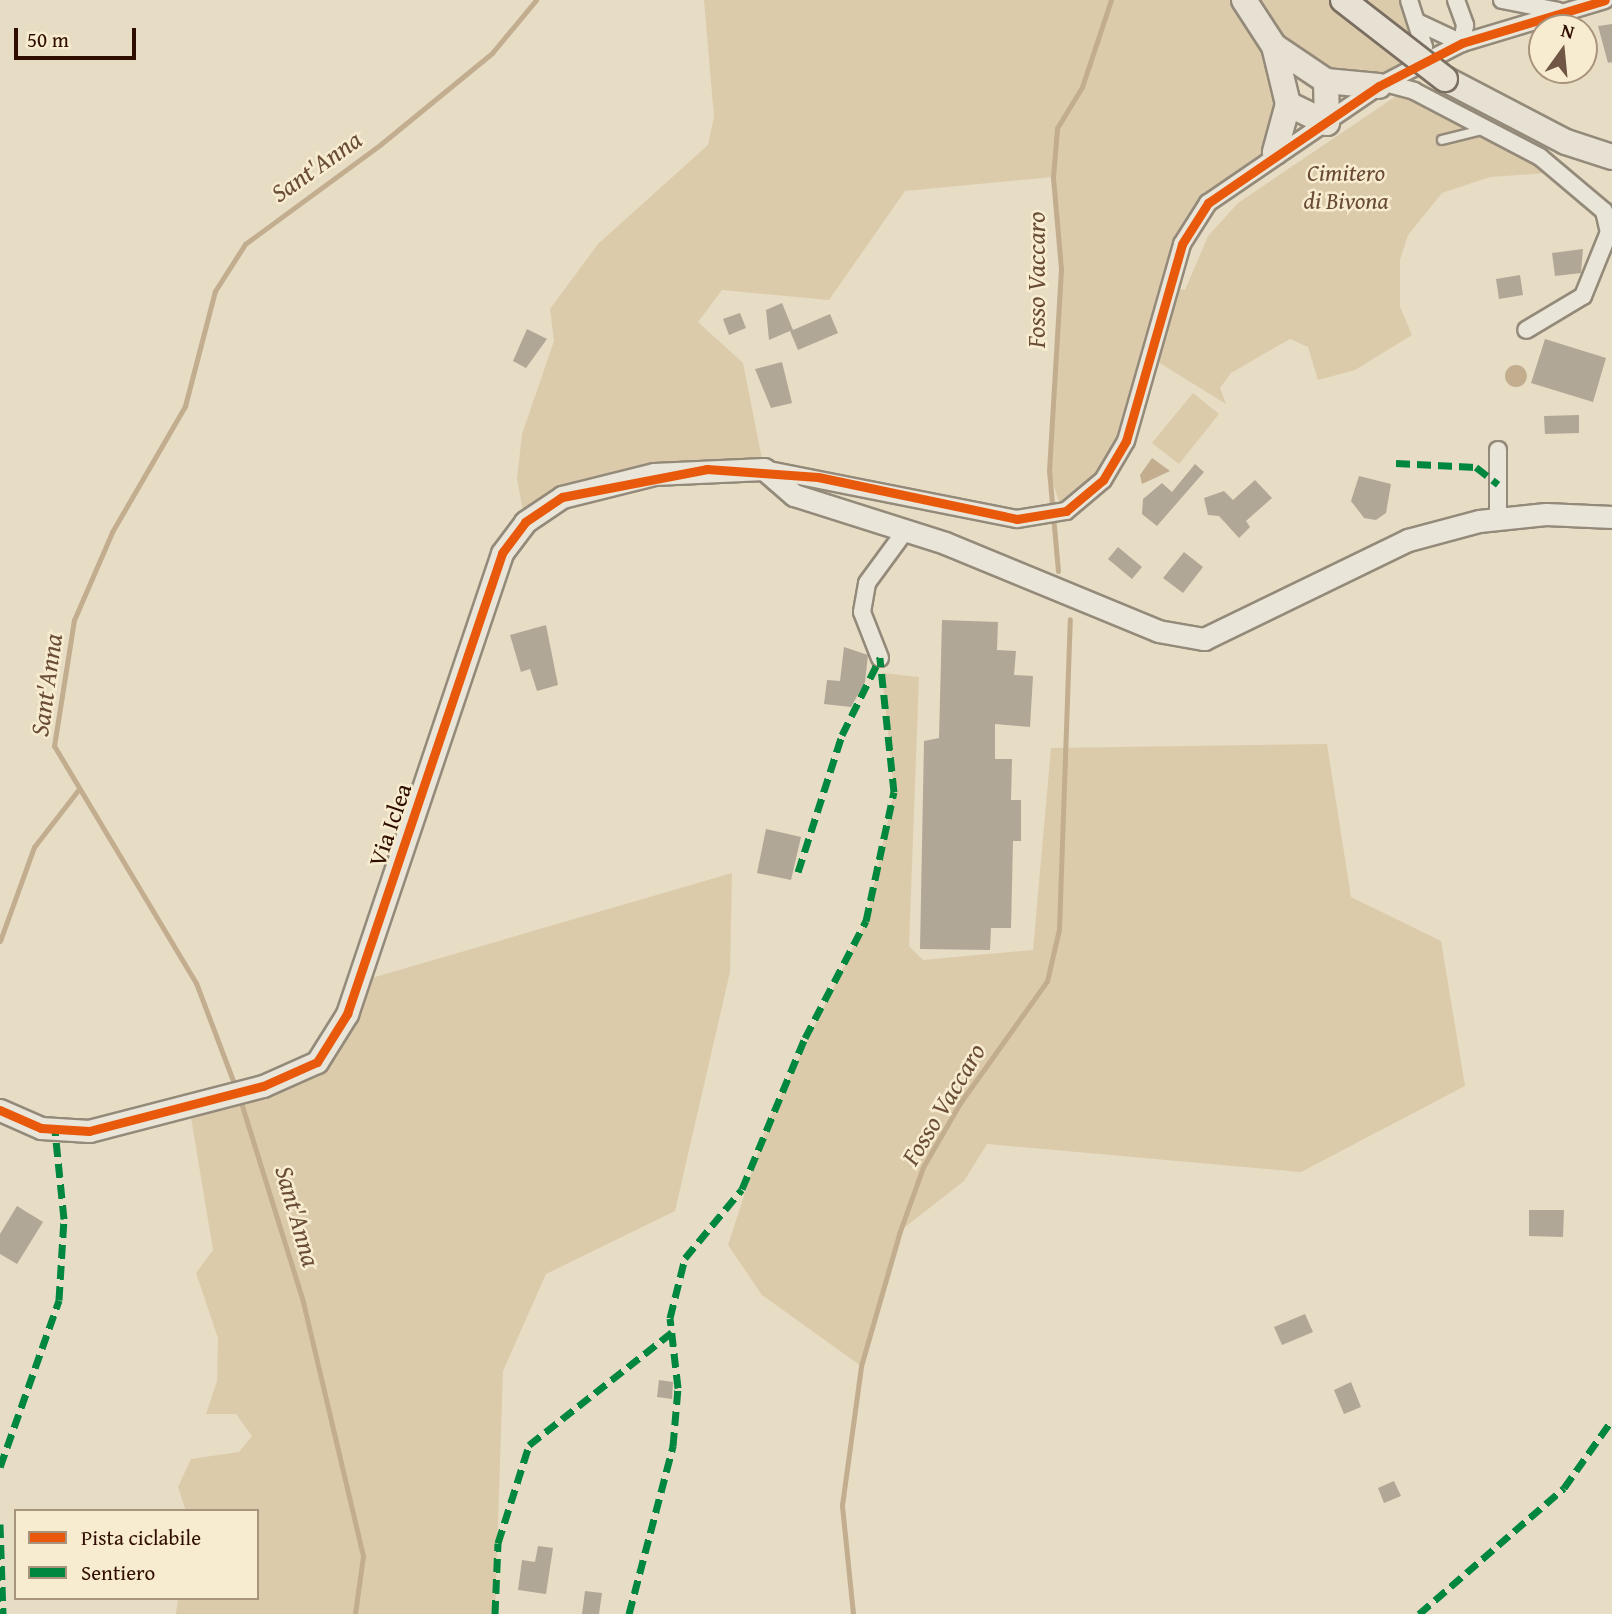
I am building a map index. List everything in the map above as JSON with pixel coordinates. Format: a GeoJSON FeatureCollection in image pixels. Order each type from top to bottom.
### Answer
{"type":"FeatureCollection","features":[{"type":"Feature","properties":{"kind":"main road"},"geometry":{"type":"LineString","coordinates":[[1244,0],[1274,46],[1288,104],[1275,152]]}},
{"type":"Feature","properties":{"kind":"main road"},"geometry":{"type":"LineString","coordinates":[[1343,0],[1445,79],[1566,142],[1612,157]]}},
{"type":"Feature","properties":{"kind":"main road"},"geometry":{"type":"LineString","coordinates":[[1274,46],[1326,81],[1382,84]]}},
{"type":"Feature","properties":{"kind":"main road"},"geometry":{"type":"LineString","coordinates":[[1288,104],[1327,123],[1326,81]]}},
{"type":"Feature","properties":{"kind":"street"},"geometry":{"type":"LineString","coordinates":[[1404,73],[1423,47],[1409,0]]}},
{"type":"Feature","properties":{"kind":"street"},"geometry":{"type":"LineString","coordinates":[[1457,0],[1465,25],[1462,43]]}},
{"type":"Feature","properties":{"kind":"street"},"geometry":{"type":"LineString","coordinates":[[1502,0],[1560,11]]}},
{"type":"Feature","properties":{"kind":"street"},"geometry":{"type":"LineString","coordinates":[[764,469],[948,508],[1017,519],[1062,511],[1103,480],[1126,441],[1182,244],[1208,203],[1275,152],[1327,123],[1382,84],[1462,43],[1560,11],[1605,0]]}},
{"type":"Feature","properties":{"kind":"street"},"geometry":{"type":"LineString","coordinates":[[1417,22],[1462,43]]}},
{"type":"Feature","properties":{"kind":"street"},"geometry":{"type":"LineString","coordinates":[[1382,84],[1486,129],[1571,180],[1604,211],[1609,232],[1583,296],[1526,330]]}},
{"type":"Feature","properties":{"kind":"street"},"geometry":{"type":"LineString","coordinates":[[1498,450],[1499,519]]}},
{"type":"Feature","properties":{"kind":"street"},"geometry":{"type":"LineString","coordinates":[[764,469],[794,495],[905,530],[1048,582],[1158,631],[1204,639],[1408,540],[1499,519],[1612,517]]}},
{"type":"Feature","properties":{"kind":"street","name":"Via Iclea"},"geometry":{"type":"LineString","coordinates":[[0,1110],[41,1128],[89,1131],[263,1086],[317,1062],[347,1014],[502,553],[525,522],[562,497],[654,474],[764,469]]}},
{"type":"Feature","properties":{"kind":"street"},"geometry":{"type":"LineString","coordinates":[[880,658],[862,612],[865,593],[905,530]]}},
{"type":"Feature","properties":{"kind":"lane"},"geometry":{"type":"LineString","coordinates":[[1442,140],[1486,129]]}},
{"type":"Feature","properties":{"kind":"green space","name":"Cimitero di Bivona"},"geometry":{"type":"Polygon","coordinates":[[[704,0],[1409,0],[1424,47],[1379,86],[1326,81],[1275,46],[1288,104],[1275,152],[1208,203],[1170,287],[1185,290],[1208,236],[1238,203],[1405,90],[1562,172],[1490,177],[1442,193],[1408,235],[1400,260],[1400,307],[1412,335],[1355,370],[1318,380],[1308,347],[1290,339],[1231,373],[1220,388],[1226,404],[1150,357],[1103,480],[1062,511],[1049,471],[1061,269],[1053,177],[905,191],[829,300],[722,290],[698,322],[743,363],[764,469],[654,474],[525,522],[517,479],[522,434],[554,341],[550,309],[598,244],[708,145],[714,117],[704,0]]]}},
{"type":"Feature","properties":{"kind":"green space"},"geometry":{"type":"Polygon","coordinates":[[[1193,393],[1219,414],[1179,464],[1152,443],[1193,393]]]}},
{"type":"Feature","properties":{"kind":"green space"},"geometry":{"type":"Polygon","coordinates":[[[882,673],[919,677],[909,946],[923,960],[1033,950],[1051,748],[1327,744],[1351,897],[1441,941],[1465,1086],[1301,1172],[987,1144],[964,1181],[900,1231],[861,1366],[762,1295],[728,1245],[769,1119],[866,921],[894,792],[882,673]]]}},
{"type":"Feature","properties":{"kind":"green space"},"geometry":{"type":"Polygon","coordinates":[[[732,873],[730,972],[675,1211],[546,1274],[503,1371],[495,1614],[176,1614],[178,1600],[259,1600],[259,1509],[185,1509],[178,1487],[191,1459],[239,1452],[252,1436],[236,1414],[206,1414],[217,1381],[218,1338],[196,1273],[213,1250],[189,1105],[317,1062],[358,982],[732,873]]]}},
{"type":"Feature","properties":{"kind":"shaded area"},"geometry":{"type":"Polygon","coordinates":[[[1516,365],[1524,368],[1527,376],[1524,384],[1516,387],[1508,384],[1505,376],[1508,368],[1516,365]]]}},
{"type":"Feature","properties":{"kind":"shaded area"},"geometry":{"type":"Polygon","coordinates":[[[1152,458],[1170,471],[1142,484],[1140,475],[1152,458]]]}},
{"type":"Feature","properties":{"kind":"building"},"geometry":{"type":"Polygon","coordinates":[[[1612,24],[1612,62],[1608,63],[1598,26],[1612,24]]]}},
{"type":"Feature","properties":{"kind":"building"},"geometry":{"type":"Polygon","coordinates":[[[1583,249],[1581,273],[1555,276],[1552,253],[1583,249]]]}},
{"type":"Feature","properties":{"kind":"building"},"geometry":{"type":"Polygon","coordinates":[[[1520,275],[1523,295],[1499,299],[1496,279],[1520,275]]]}},
{"type":"Feature","properties":{"kind":"building"},"geometry":{"type":"Polygon","coordinates":[[[782,303],[793,330],[830,314],[838,333],[798,350],[790,331],[769,340],[766,310],[782,303]]]}},
{"type":"Feature","properties":{"kind":"building"},"geometry":{"type":"Polygon","coordinates":[[[740,313],[746,328],[729,335],[723,319],[740,313]]]}},
{"type":"Feature","properties":{"kind":"building"},"geometry":{"type":"Polygon","coordinates":[[[527,329],[547,339],[526,368],[513,361],[527,329]]]}},
{"type":"Feature","properties":{"kind":"building"},"geometry":{"type":"Polygon","coordinates":[[[1545,339],[1606,358],[1593,402],[1531,383],[1545,339]]]}},
{"type":"Feature","properties":{"kind":"building"},"geometry":{"type":"Polygon","coordinates":[[[782,362],[792,403],[771,408],[755,369],[782,362]]]}},
{"type":"Feature","properties":{"kind":"building"},"geometry":{"type":"Polygon","coordinates":[[[1579,415],[1579,433],[1545,434],[1544,416],[1579,415]]]}},
{"type":"Feature","properties":{"kind":"building"},"geometry":{"type":"Polygon","coordinates":[[[1195,464],[1204,472],[1157,526],[1142,514],[1143,499],[1162,483],[1172,492],[1195,464]]]}},
{"type":"Feature","properties":{"kind":"building"},"geometry":{"type":"Polygon","coordinates":[[[1359,476],[1391,484],[1386,513],[1376,520],[1364,518],[1351,501],[1359,476]]]}},
{"type":"Feature","properties":{"kind":"building"},"geometry":{"type":"Polygon","coordinates":[[[1255,480],[1272,498],[1246,521],[1250,527],[1239,538],[1219,516],[1208,515],[1204,498],[1224,491],[1233,500],[1255,480]]]}},
{"type":"Feature","properties":{"kind":"building"},"geometry":{"type":"Polygon","coordinates":[[[1118,547],[1142,567],[1132,579],[1108,559],[1118,547]]]}},
{"type":"Feature","properties":{"kind":"building"},"geometry":{"type":"Polygon","coordinates":[[[1184,552],[1203,567],[1183,593],[1163,578],[1184,552]]]}},
{"type":"Feature","properties":{"kind":"building"},"geometry":{"type":"Polygon","coordinates":[[[942,620],[998,622],[997,650],[1016,651],[1014,675],[1033,676],[1030,727],[995,724],[995,759],[1012,759],[1011,800],[1021,800],[1021,841],[1013,841],[1011,928],[991,928],[990,950],[920,949],[924,741],[939,738],[942,620]]]}},
{"type":"Feature","properties":{"kind":"building"},"geometry":{"type":"Polygon","coordinates":[[[546,625],[558,685],[537,691],[530,669],[521,672],[510,635],[546,625]]]}},
{"type":"Feature","properties":{"kind":"building"},"geometry":{"type":"Polygon","coordinates":[[[844,647],[868,655],[865,682],[851,707],[824,704],[827,680],[840,681],[844,647]]]}},
{"type":"Feature","properties":{"kind":"building"},"geometry":{"type":"Polygon","coordinates":[[[766,829],[801,837],[791,880],[757,873],[766,829]]]}},
{"type":"Feature","properties":{"kind":"building"},"geometry":{"type":"Polygon","coordinates":[[[17,1206],[43,1222],[17,1264],[0,1254],[0,1234],[17,1206]]]}},
{"type":"Feature","properties":{"kind":"building"},"geometry":{"type":"Polygon","coordinates":[[[1529,1210],[1564,1210],[1563,1237],[1529,1236],[1529,1210]]]}},
{"type":"Feature","properties":{"kind":"building"},"geometry":{"type":"Polygon","coordinates":[[[1305,1314],[1313,1332],[1282,1345],[1274,1327],[1305,1314]]]}},
{"type":"Feature","properties":{"kind":"building"},"geometry":{"type":"Polygon","coordinates":[[[659,1380],[673,1382],[672,1399],[657,1397],[659,1380]]]}},
{"type":"Feature","properties":{"kind":"building"},"geometry":{"type":"Polygon","coordinates":[[[1351,1382],[1361,1407],[1344,1414],[1334,1390],[1351,1382]]]}},
{"type":"Feature","properties":{"kind":"building"},"geometry":{"type":"Polygon","coordinates":[[[1394,1481],[1401,1496],[1384,1503],[1378,1488],[1394,1481]]]}},
{"type":"Feature","properties":{"kind":"building"},"geometry":{"type":"Polygon","coordinates":[[[538,1546],[553,1548],[546,1594],[518,1590],[522,1560],[535,1562],[538,1546]]]}},
{"type":"Feature","properties":{"kind":"building"},"geometry":{"type":"Polygon","coordinates":[[[585,1591],[602,1593],[599,1614],[582,1614],[585,1591]]]}},
{"type":"Feature","properties":{"kind":"waterway","name":"Sant'Anna"},"geometry":{"type":"LineString","coordinates":[[235,1086],[196,983],[54,746],[74,620],[112,532],[185,406],[215,291],[245,244],[381,144],[492,53],[536,0]]}},
{"type":"Feature","properties":{"kind":"waterway","name":"Fosso Vaccaro"},"geometry":{"type":"LineString","coordinates":[[1058,571],[1049,471],[1061,269],[1053,177],[1057,128],[1082,87],[1111,0]]}},
{"type":"Feature","properties":{"kind":"waterway","name":"Fosso Vaccaro"},"geometry":{"type":"LineString","coordinates":[[853,1614],[842,1505],[861,1366],[900,1231],[923,1167],[960,1103],[1047,981],[1059,929],[1070,619]]}},
{"type":"Feature","properties":{"kind":"waterway"},"geometry":{"type":"LineString","coordinates":[[0,941],[34,847],[79,789]]}},
{"type":"Feature","properties":{"kind":"waterway","name":"Sant'Anna"},"geometry":{"type":"LineString","coordinates":[[239,1096],[303,1302],[363,1556],[355,1614]]}},
{"type":"Feature","properties":{"kind":"marked path"},"geometry":{"type":"LineString","coordinates":[[1396,463],[1476,467],[1498,484]]}},
{"type":"Feature","properties":{"kind":"marked path"},"geometry":{"type":"LineString","coordinates":[[798,872],[842,735],[880,658]]}},
{"type":"Feature","properties":{"kind":"marked path"},"geometry":{"type":"LineString","coordinates":[[629,1614],[673,1446],[678,1388],[670,1318],[685,1258],[742,1189],[805,1038],[866,921],[894,792],[880,658]]}},
{"type":"Feature","properties":{"kind":"marked path"},"geometry":{"type":"LineString","coordinates":[[0,1467],[59,1300],[64,1219],[55,1130]]}},
{"type":"Feature","properties":{"kind":"marked path"},"geometry":{"type":"LineString","coordinates":[[495,1614],[498,1543],[529,1445],[672,1332]]}},
{"type":"Feature","properties":{"kind":"marked path"},"geometry":{"type":"LineString","coordinates":[[1419,1614],[1564,1488],[1612,1420]]}},
{"type":"Feature","properties":{"kind":"marked path"},"geometry":{"type":"LineString","coordinates":[[0,1524],[3,1614]]}},
{"type":"Feature","properties":{"kind":"cycle path"},"geometry":{"type":"LineString","coordinates":[[0,1110],[41,1128],[89,1131],[263,1086],[317,1062],[347,1014],[502,553],[525,522],[562,497],[707,469],[818,477],[1017,519],[1066,511],[1103,480],[1126,441],[1182,244],[1208,203],[1379,86],[1462,43],[1605,0]]}}]}
